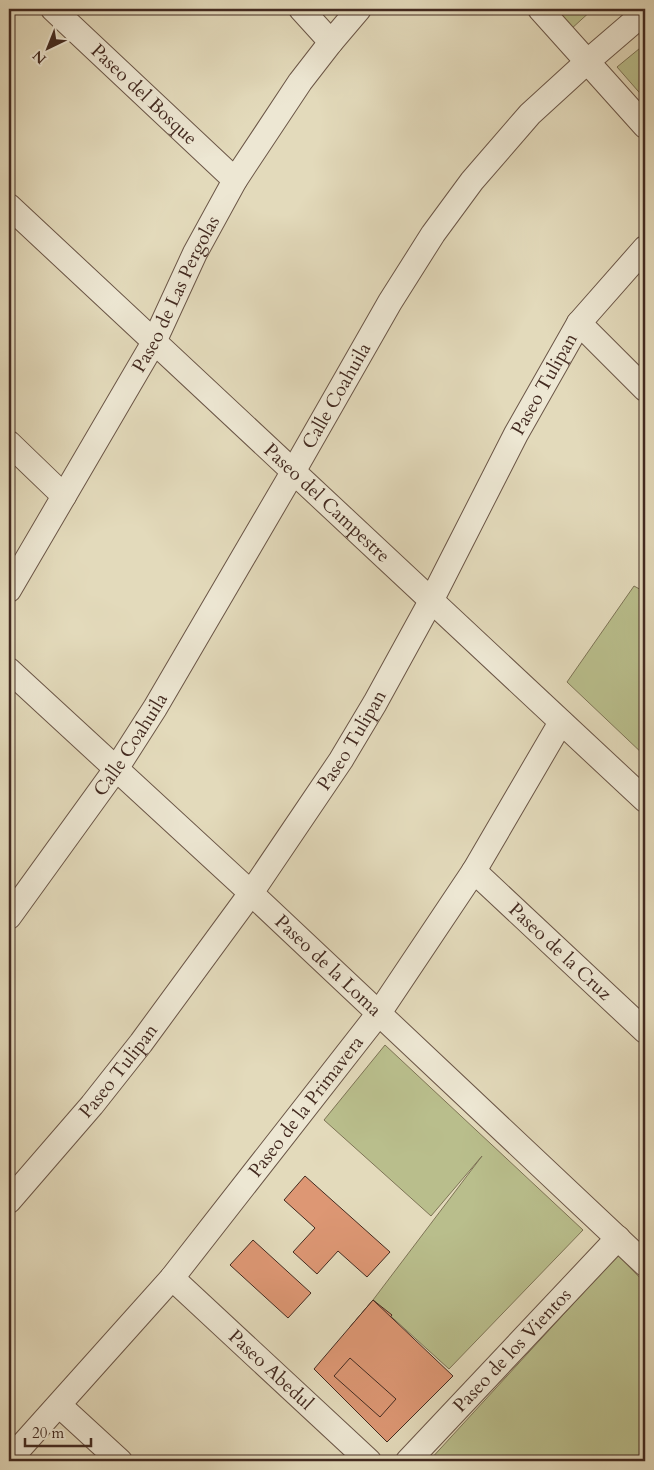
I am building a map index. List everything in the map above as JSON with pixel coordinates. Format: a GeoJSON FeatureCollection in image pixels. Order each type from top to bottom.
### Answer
{"type":"FeatureCollection","features":[{"type":"Feature","properties":{"kind":"street","name":"Paseo del Bosque"},"geometry":{"type":"LineString","coordinates":[[54,9],[235,180]]}},
{"type":"Feature","properties":{"kind":"street"},"geometry":{"type":"LineString","coordinates":[[301,9],[330,42]]}},
{"type":"Feature","properties":{"kind":"street","name":"Paseo de Las Pergolas"},"geometry":{"type":"LineString","coordinates":[[9,590],[154,342],[195,253],[235,180],[294,90],[330,42],[360,9]]}},
{"type":"Feature","properties":{"kind":"street"},"geometry":{"type":"LineString","coordinates":[[540,9],[592,57],[645,126]]}},
{"type":"Feature","properties":{"kind":"street","name":"Calle Coahuila"},"geometry":{"type":"LineString","coordinates":[[9,917],[116,769],[155,708],[390,302],[432,234],[472,180],[530,114],[592,57],[645,12]]}},
{"type":"Feature","properties":{"kind":"street","name":"Paseo del Campestre"},"geometry":{"type":"LineString","coordinates":[[9,206],[645,800]]}},
{"type":"Feature","properties":{"kind":"street","name":"Paseo Tulipan"},"geometry":{"type":"LineString","coordinates":[[9,1201],[92,1105],[141,1043],[251,893],[341,760],[432,601],[516,434],[579,323],[645,248]]}},
{"type":"Feature","properties":{"kind":"street"},"geometry":{"type":"LineString","coordinates":[[579,323],[645,388]]}},
{"type":"Feature","properties":{"kind":"street"},"geometry":{"type":"LineString","coordinates":[[9,443],[64,496]]}},
{"type":"Feature","properties":{"kind":"street","name":"Paseo de la Loma"},"geometry":{"type":"LineString","coordinates":[[9,670],[251,893],[645,1264]]}},
{"type":"Feature","properties":{"kind":"street","name":"Paseo de la Primavera"},"geometry":{"type":"LineString","coordinates":[[9,1460],[172,1278],[379,1013],[474,871],[561,722]]}},
{"type":"Feature","properties":{"kind":"street","name":"Paseo de la Cruz"},"geometry":{"type":"LineString","coordinates":[[474,871],[645,1031]]}},
{"type":"Feature","properties":{"kind":"street","name":"Paseo de los Vientos"},"geometry":{"type":"LineString","coordinates":[[408,1461],[618,1238]]}},
{"type":"Feature","properties":{"kind":"street","name":"Paseo Abedul"},"geometry":{"type":"LineString","coordinates":[[172,1278],[369,1461]]}},
{"type":"Feature","properties":{"kind":"street"},"geometry":{"type":"LineString","coordinates":[[59,1404],[120,1461]]}},
{"type":"Feature","properties":{"kind":"green space"},"geometry":{"type":"Polygon","coordinates":[[[551,9],[593,9],[570,30],[551,9]]]}},
{"type":"Feature","properties":{"kind":"green space"},"geometry":{"type":"Polygon","coordinates":[[[645,44],[645,99],[617,67],[645,44]]]}},
{"type":"Feature","properties":{"kind":"green space"},"geometry":{"type":"Polygon","coordinates":[[[634,586],[645,592],[645,756],[567,682],[634,586]]]}},
{"type":"Feature","properties":{"kind":"green space"},"geometry":{"type":"Polygon","coordinates":[[[385,1045],[583,1230],[449,1369],[373,1300],[482,1156],[431,1216],[324,1120],[385,1045]]]}},
{"type":"Feature","properties":{"kind":"green space"},"geometry":{"type":"Polygon","coordinates":[[[618,1255],[645,1283],[645,1461],[429,1461],[618,1255]]]}},
{"type":"Feature","properties":{"kind":"building"},"geometry":{"type":"Polygon","coordinates":[[[305,1176],[390,1252],[367,1277],[338,1251],[317,1274],[293,1252],[315,1228],[284,1200],[305,1176]]]}},
{"type":"Feature","properties":{"kind":"building"},"geometry":{"type":"Polygon","coordinates":[[[253,1240],[311,1293],[288,1318],[230,1265],[253,1240]]]}},
{"type":"Feature","properties":{"kind":"building"},"geometry":{"type":"Polygon","coordinates":[[[373,1300],[392,1315],[368,1343],[350,1327],[373,1300]]]}},
{"type":"Feature","properties":{"kind":"building"},"geometry":{"type":"Polygon","coordinates":[[[373,1300],[453,1376],[387,1442],[314,1369],[373,1300]]]}},
{"type":"Feature","properties":{"kind":"building"},"geometry":{"type":"Polygon","coordinates":[[[350,1358],[396,1399],[380,1417],[334,1376],[350,1358]]]}}]}
